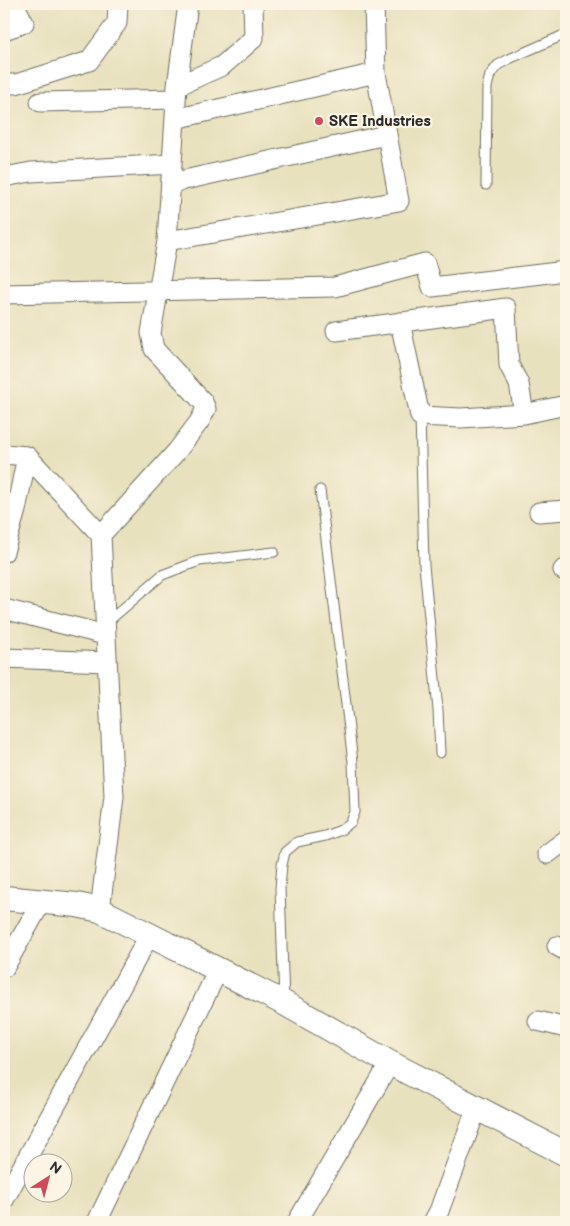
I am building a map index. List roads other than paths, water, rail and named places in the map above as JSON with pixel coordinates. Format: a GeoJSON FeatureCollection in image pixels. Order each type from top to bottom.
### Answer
{"type":"FeatureCollection","features":[{"type":"Feature","properties":{"kind":"street"},"geometry":{"type":"LineString","coordinates":[[4,30],[24,23],[14,4]]}},
{"type":"Feature","properties":{"kind":"street"},"geometry":{"type":"LineString","coordinates":[[4,84],[16,84],[89,61],[117,22],[118,4]]}},
{"type":"Feature","properties":{"kind":"street"},"geometry":{"type":"LineString","coordinates":[[101,535],[177,451],[199,422],[206,409],[202,402],[154,349],[151,333],[167,241],[177,93],[188,4]]}},
{"type":"Feature","properties":{"kind":"street"},"geometry":{"type":"LineString","coordinates":[[40,102],[177,93],[222,66],[254,38],[253,4]]}},
{"type":"Feature","properties":{"kind":"street"},"geometry":{"type":"LineString","coordinates":[[167,241],[399,201],[376,73],[374,4]]}},
{"type":"Feature","properties":{"kind":"street"},"geometry":{"type":"LineString","coordinates":[[175,119],[376,73]]}},
{"type":"Feature","properties":{"kind":"street"},"geometry":{"type":"LineString","coordinates":[[171,183],[386,135]]}},
{"type":"Feature","properties":{"kind":"street"},"geometry":{"type":"LineString","coordinates":[[4,177],[31,172],[172,164]]}},
{"type":"Feature","properties":{"kind":"street"},"geometry":{"type":"LineString","coordinates":[[4,294],[335,287],[425,263],[432,287],[566,271]]}},
{"type":"Feature","properties":{"kind":"street"},"geometry":{"type":"LineString","coordinates":[[336,330],[506,308],[509,365],[519,384],[524,414]]}},
{"type":"Feature","properties":{"kind":"street"},"geometry":{"type":"LineString","coordinates":[[400,322],[420,416],[461,418],[524,414],[566,405]]}},
{"type":"Feature","properties":{"kind":"street"},"geometry":{"type":"LineString","coordinates":[[4,454],[27,456],[101,535],[114,797],[100,910]]}},
{"type":"Feature","properties":{"kind":"street"},"geometry":{"type":"LineString","coordinates":[[4,552],[16,510],[27,456]]}},
{"type":"Feature","properties":{"kind":"street"},"geometry":{"type":"LineString","coordinates":[[539,512],[566,510]]}},
{"type":"Feature","properties":{"kind":"street"},"geometry":{"type":"LineString","coordinates":[[4,609],[105,630]]}},
{"type":"Feature","properties":{"kind":"street"},"geometry":{"type":"LineString","coordinates":[[4,658],[107,662]]}},
{"type":"Feature","properties":{"kind":"street"},"geometry":{"type":"LineString","coordinates":[[547,854],[566,840]]}},
{"type":"Feature","properties":{"kind":"street"},"geometry":{"type":"LineString","coordinates":[[4,898],[77,905],[100,910],[284,1003],[390,1064],[566,1154]]}},
{"type":"Feature","properties":{"kind":"street"},"geometry":{"type":"LineString","coordinates":[[4,968],[42,901]]}},
{"type":"Feature","properties":{"kind":"street"},"geometry":{"type":"LineString","coordinates":[[4,1200],[150,934]]}},
{"type":"Feature","properties":{"kind":"street"},"geometry":{"type":"LineString","coordinates":[[97,1222],[218,970]]}},
{"type":"Feature","properties":{"kind":"street"},"geometry":{"type":"LineString","coordinates":[[538,1021],[566,1028]]}},
{"type":"Feature","properties":{"kind":"street"},"geometry":{"type":"LineString","coordinates":[[297,1222],[390,1064]]}},
{"type":"Feature","properties":{"kind":"street"},"geometry":{"type":"LineString","coordinates":[[433,1222],[439,1211],[456,1160],[477,1107]]}},
{"type":"Feature","properties":{"kind":"lane"},"geometry":{"type":"LineString","coordinates":[[486,185],[487,87],[490,75],[498,65],[509,58],[566,34]]}},
{"type":"Feature","properties":{"kind":"lane"},"geometry":{"type":"LineString","coordinates":[[420,416],[424,565],[438,710],[440,753]]}},
{"type":"Feature","properties":{"kind":"lane"},"geometry":{"type":"LineString","coordinates":[[284,1003],[280,888],[285,852],[297,842],[325,836],[341,830],[351,822],[355,812],[353,762],[320,490]]}},
{"type":"Feature","properties":{"kind":"lane"},"geometry":{"type":"LineString","coordinates":[[105,630],[162,575],[199,561],[274,552]]}},
{"type":"Feature","properties":{"kind":"place","name":"SKE Industries"},"geometry":{"type":"Point","coordinates":[319,121]}}]}
